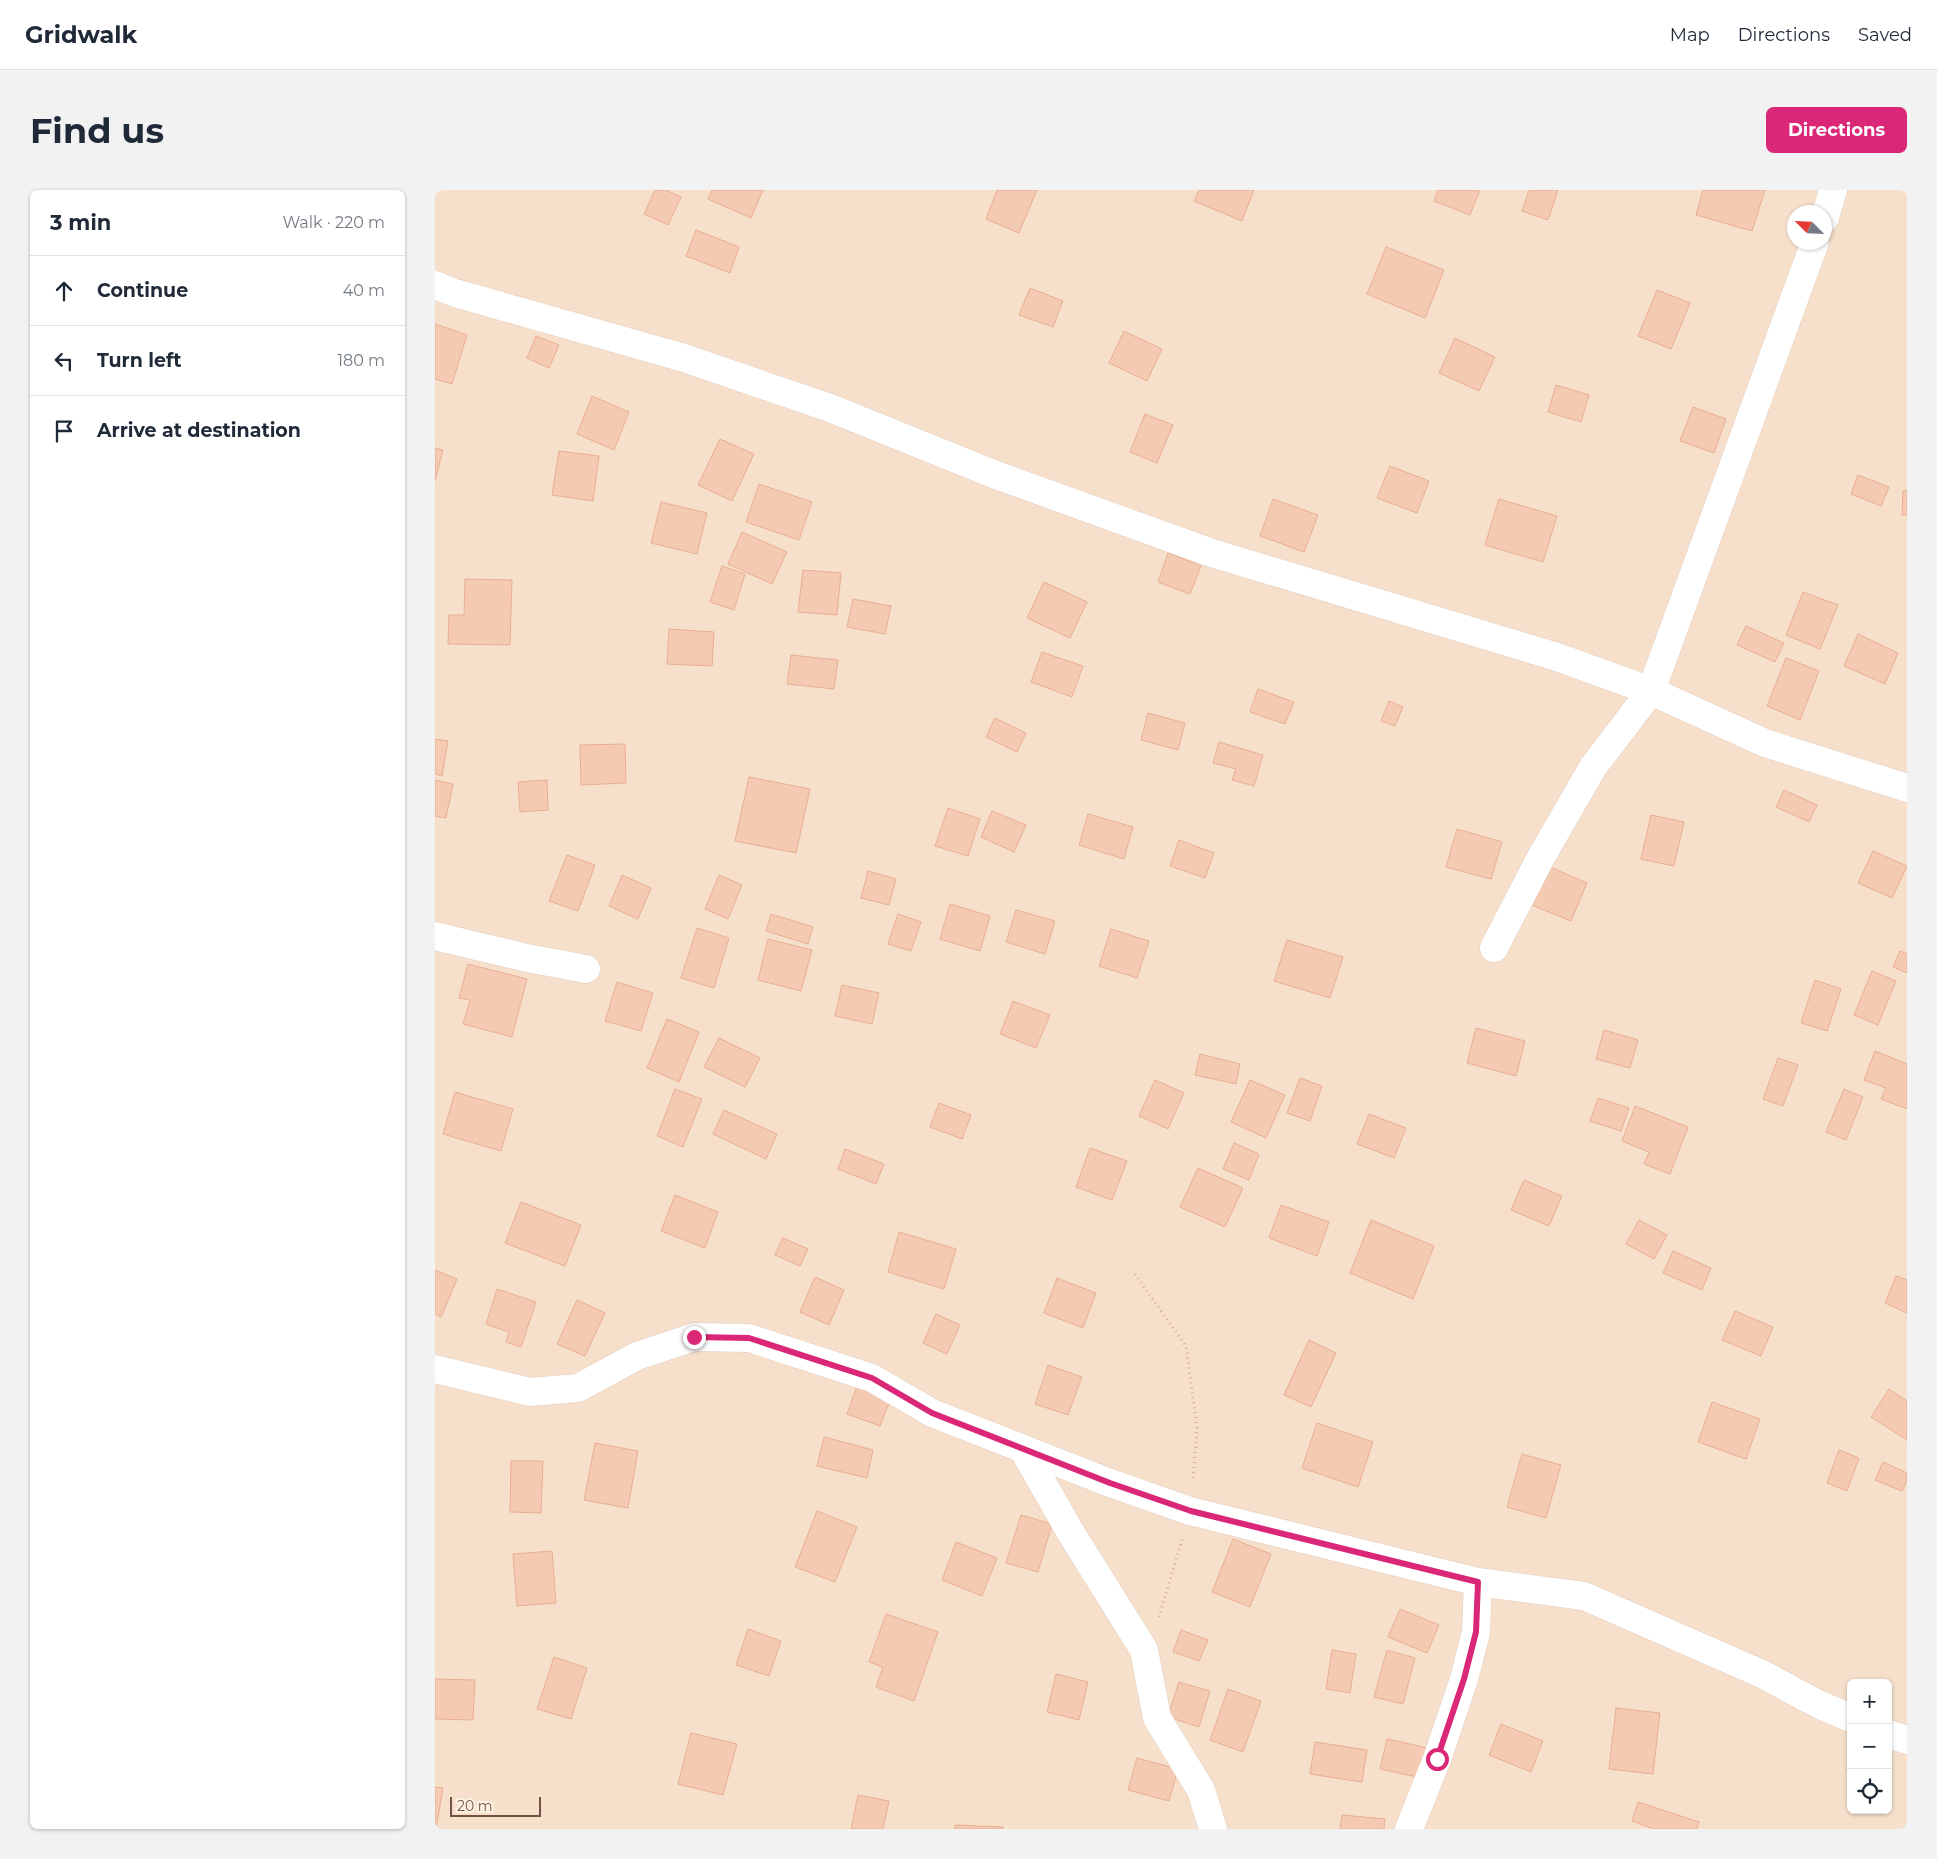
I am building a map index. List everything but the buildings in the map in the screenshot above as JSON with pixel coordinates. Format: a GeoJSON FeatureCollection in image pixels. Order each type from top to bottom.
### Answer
{"type":"FeatureCollection","features":[{"type":"Feature","properties":{"kind":"street"},"geometry":{"type":"LineString","coordinates":[[1829,205],[1833,190]]}},
{"type":"Feature","properties":{"kind":"street"},"geometry":{"type":"LineString","coordinates":[[1494,948],[1540,859],[1593,767],[1651,691],[1812,250]]}},
{"type":"Feature","properties":{"kind":"street"},"geometry":{"type":"LineString","coordinates":[[435,285],[455,293],[684,358],[830,408],[996,475],[1212,554],[1557,657],[1651,691],[1765,743],[1907,788]]}},
{"type":"Feature","properties":{"kind":"street"},"geometry":{"type":"LineString","coordinates":[[435,936],[527,958],[586,969]]}},
{"type":"Feature","properties":{"kind":"street"},"geometry":{"type":"LineString","coordinates":[[435,1369],[530,1392],[578,1388],[637,1356],[694,1337],[749,1338],[872,1378],[932,1413],[1110,1483],[1191,1511],[1478,1582],[1584,1596],[1762,1674],[1820,1705],[1847,1716]]}},
{"type":"Feature","properties":{"kind":"street"},"geometry":{"type":"LineString","coordinates":[[1023,1449],[1071,1533],[1144,1650],[1157,1718],[1201,1790],[1213,1829]]}},
{"type":"Feature","properties":{"kind":"street"},"geometry":{"type":"LineString","coordinates":[[1409,1829],[1437,1759],[1464,1679],[1476,1632],[1478,1582]]}},
{"type":"Feature","properties":{"kind":"street"},"geometry":{"type":"LineString","coordinates":[[1892,1735],[1907,1740]]}},
{"type":"Feature","properties":{"kind":"path"},"geometry":{"type":"LineString","coordinates":[[1135,1274],[1186,1346],[1197,1428],[1191,1511],[1146,1661]]}},
{"type":"Feature","properties":{"kind":"shaded area"},"geometry":{"type":"Polygon","coordinates":[[[435,190],[1907,190],[1907,1829],[435,1829],[435,190]]]}},
{"type":"Feature","properties":{"kind":"route"},"geometry":{"type":"LineString","coordinates":[[694,1337],[749,1338],[872,1378],[932,1413],[1110,1483],[1191,1511],[1478,1582],[1476,1632],[1464,1679],[1437,1759]]}}]}
